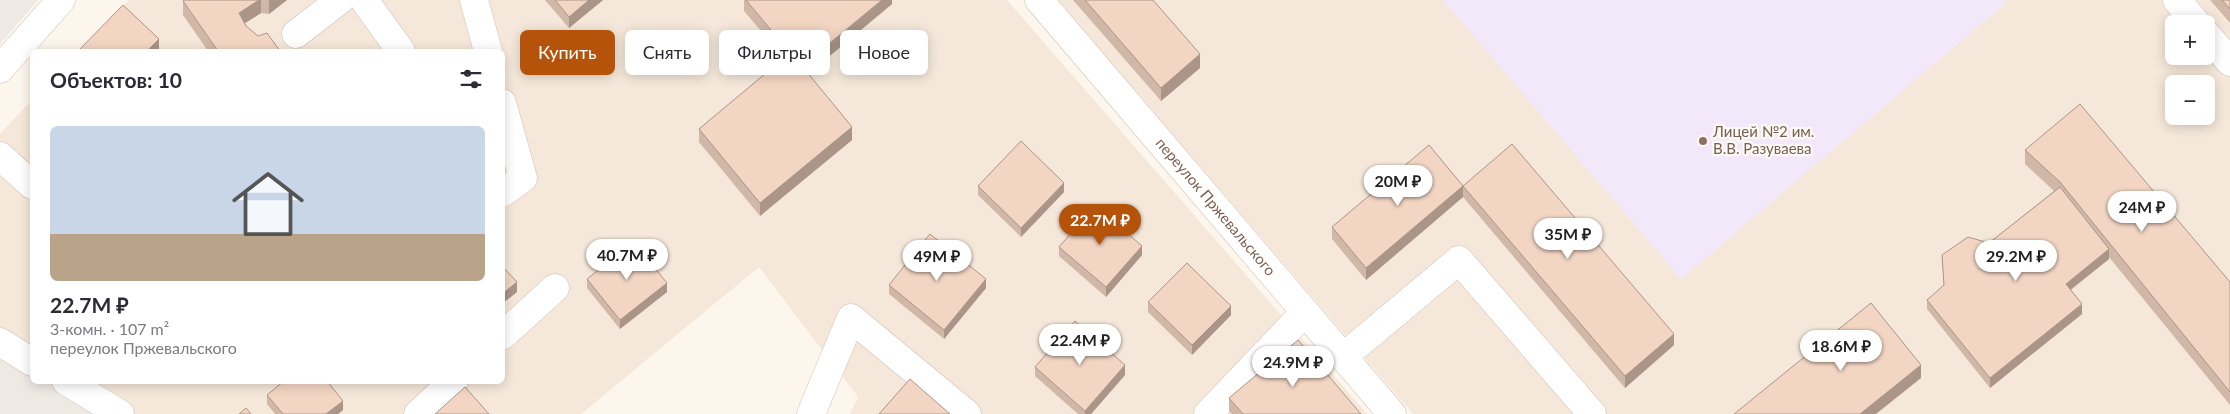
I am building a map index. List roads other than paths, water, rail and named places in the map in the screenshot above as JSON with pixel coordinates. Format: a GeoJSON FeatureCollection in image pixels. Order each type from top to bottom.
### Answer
{"type":"FeatureCollection","features":[{"type":"Feature","properties":{"kind":"street"},"geometry":{"type":"LineString","coordinates":[[0,69],[61,0]]}},
{"type":"Feature","properties":{"kind":"street"},"geometry":{"type":"LineString","coordinates":[[296,34],[340,0]]}},
{"type":"Feature","properties":{"kind":"street"},"geometry":{"type":"LineString","coordinates":[[364,0],[400,49]]}},
{"type":"Feature","properties":{"kind":"street"},"geometry":{"type":"LineString","coordinates":[[474,0],[487,49]]}},
{"type":"Feature","properties":{"kind":"street","name":"переулок Пржевальского"},"geometry":{"type":"LineString","coordinates":[[1039,0],[1392,414]]}},
{"type":"Feature","properties":{"kind":"street"},"geometry":{"type":"LineString","coordinates":[[2177,0],[2190,15]]}},
{"type":"Feature","properties":{"kind":"street"},"geometry":{"type":"LineString","coordinates":[[2215,44],[2230,62]]}},
{"type":"Feature","properties":{"kind":"street"},"geometry":{"type":"LineString","coordinates":[[505,146],[508,189]]}},
{"type":"Feature","properties":{"kind":"street"},"geometry":{"type":"LineString","coordinates":[[0,156],[30,184]]}},
{"type":"Feature","properties":{"kind":"street"},"geometry":{"type":"LineString","coordinates":[[1343,357],[1459,260],[1592,414]]}},
{"type":"Feature","properties":{"kind":"street"},"geometry":{"type":"LineString","coordinates":[[505,333],[555,288]]}},
{"type":"Feature","properties":{"kind":"street"},"geometry":{"type":"LineString","coordinates":[[1208,414],[1305,312]]}},
{"type":"Feature","properties":{"kind":"street"},"geometry":{"type":"LineString","coordinates":[[811,414],[851,318],[967,414]]}},
{"type":"Feature","properties":{"kind":"street"},"geometry":{"type":"LineString","coordinates":[[0,342],[30,361]]}},
{"type":"Feature","properties":{"kind":"street"},"geometry":{"type":"LineString","coordinates":[[71,384],[120,414]]}},
{"type":"Feature","properties":{"kind":"street"},"geometry":{"type":"LineString","coordinates":[[418,414],[451,384]]}},
{"type":"Feature","properties":{"kind":"place","name":"Лицей №2 им. В.В. Разуваева"},"geometry":{"type":"Point","coordinates":[1703,141]}}]}
